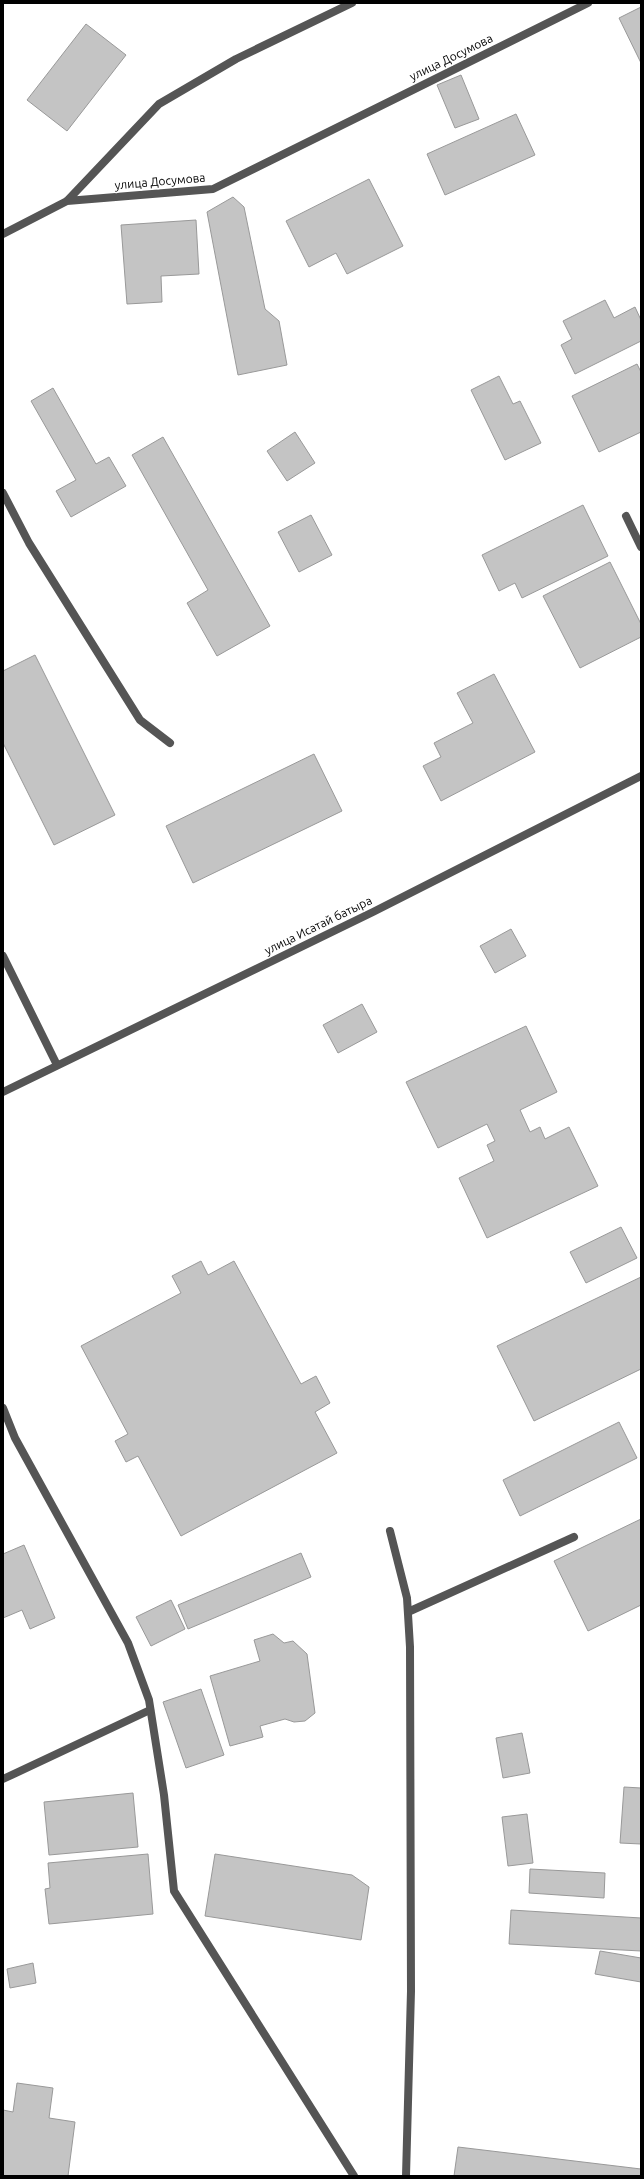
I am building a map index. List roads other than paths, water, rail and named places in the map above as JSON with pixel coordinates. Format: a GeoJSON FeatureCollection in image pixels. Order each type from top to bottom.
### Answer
{"type":"FeatureCollection","features":[{"type":"Feature","properties":{"kind":"street"},"geometry":{"type":"LineString","coordinates":[[3,234],[67,201],[160,104],[236,60],[352,3]]}},
{"type":"Feature","properties":{"kind":"street","name":"улица Досумова"},"geometry":{"type":"LineString","coordinates":[[67,201],[212,189],[588,3]]}},
{"type":"Feature","properties":{"kind":"street"},"geometry":{"type":"LineString","coordinates":[[3,493],[29,543],[140,720],[170,743]]}},
{"type":"Feature","properties":{"kind":"street"},"geometry":{"type":"LineString","coordinates":[[626,516],[641,547]]}},
{"type":"Feature","properties":{"kind":"street","name":"улица Исатай батыра"},"geometry":{"type":"LineString","coordinates":[[3,1092],[380,908],[641,776]]}},
{"type":"Feature","properties":{"kind":"street"},"geometry":{"type":"LineString","coordinates":[[3,956],[57,1065]]}},
{"type":"Feature","properties":{"kind":"street"},"geometry":{"type":"LineString","coordinates":[[3,1408],[15,1438],[128,1643],[149,1700],[164,1795],[174,1891],[354,2176]]}},
{"type":"Feature","properties":{"kind":"street"},"geometry":{"type":"LineString","coordinates":[[390,1531],[407,1598],[411,1689],[411,1991],[406,2176]]}},
{"type":"Feature","properties":{"kind":"street"},"geometry":{"type":"LineString","coordinates":[[408,1612],[574,1537]]}},
{"type":"Feature","properties":{"kind":"street"},"geometry":{"type":"LineString","coordinates":[[3,1779],[150,1710]]}}]}
